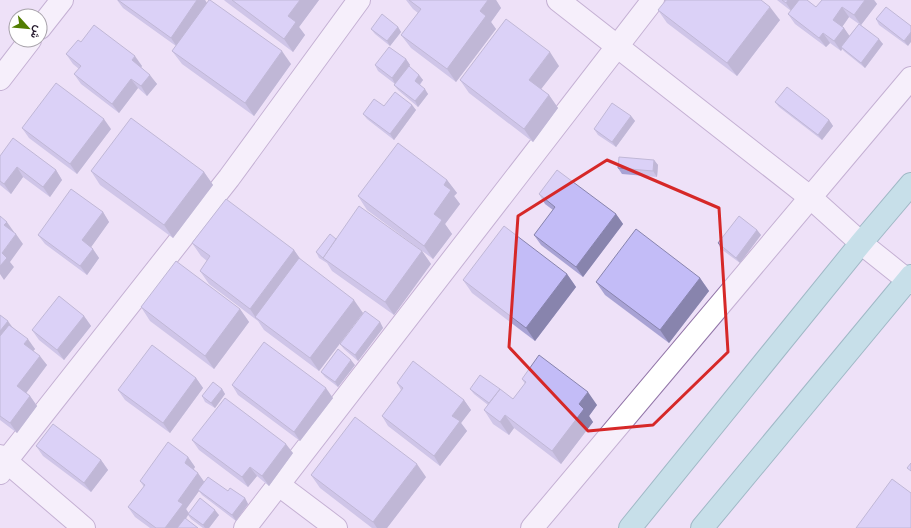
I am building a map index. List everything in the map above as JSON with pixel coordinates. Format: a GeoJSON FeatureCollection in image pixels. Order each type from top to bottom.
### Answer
{"type":"FeatureCollection","features":[{"type":"Feature","properties":{"kind":"main road"},"geometry":{"type":"LineString","coordinates":[[630,528],[861,243],[911,184]]}},
{"type":"Feature","properties":{"kind":"main road"},"geometry":{"type":"LineString","coordinates":[[702,528],[910,280]]}},
{"type":"Feature","properties":{"kind":"street"},"geometry":{"type":"LineString","coordinates":[[48,18],[62,0]]}},
{"type":"Feature","properties":{"kind":"street"},"geometry":{"type":"LineString","coordinates":[[84,528],[2,463],[229,178],[359,0]]}},
{"type":"Feature","properties":{"kind":"street"},"geometry":{"type":"LineString","coordinates":[[558,0],[811,198],[861,243],[910,280]]}},
{"type":"Feature","properties":{"kind":"street"},"geometry":{"type":"LineString","coordinates":[[246,528],[653,0]]}},
{"type":"Feature","properties":{"kind":"street"},"geometry":{"type":"LineString","coordinates":[[0,79],[24,48]]}},
{"type":"Feature","properties":{"kind":"street"},"geometry":{"type":"LineString","coordinates":[[532,528],[911,78]]}},
{"type":"Feature","properties":{"kind":"street"},"geometry":{"type":"LineString","coordinates":[[279,485],[336,528]]}},
{"type":"Feature","properties":{"kind":"highlighted area"},"geometry":{"type":"Polygon","coordinates":[[[607,160],[719,208],[728,352],[653,425],[588,431],[509,347],[518,216],[607,160]]]}},
{"type":"Feature","properties":{"kind":"building"},"geometry":{"type":"Polygon","coordinates":[[[118,0],[197,0],[171,38],[118,0]]]}},
{"type":"Feature","properties":{"kind":"building"},"geometry":{"type":"Polygon","coordinates":[[[209,0],[282,51],[245,103],[172,51],[209,0]]]}},
{"type":"Feature","properties":{"kind":"building"},"geometry":{"type":"Polygon","coordinates":[[[232,0],[300,0],[288,16],[296,22],[284,39],[232,0]]]}},
{"type":"Feature","properties":{"kind":"building"},"geometry":{"type":"Polygon","coordinates":[[[409,0],[488,0],[480,11],[486,16],[447,69],[401,35],[421,9],[409,0]]]}},
{"type":"Feature","properties":{"kind":"building"},"geometry":{"type":"Polygon","coordinates":[[[666,0],[761,0],[770,7],[727,63],[658,10],[666,0]]]}},
{"type":"Feature","properties":{"kind":"building"},"geometry":{"type":"Polygon","coordinates":[[[799,0],[807,0],[816,7],[822,0],[865,0],[854,15],[842,7],[833,20],[844,28],[834,41],[823,33],[819,38],[788,14],[799,0]]]}},
{"type":"Feature","properties":{"kind":"building"},"geometry":{"type":"Polygon","coordinates":[[[886,7],[911,26],[911,32],[904,41],[876,19],[886,7]]]}},
{"type":"Feature","properties":{"kind":"building"},"geometry":{"type":"Polygon","coordinates":[[[382,14],[398,27],[387,41],[371,29],[382,14]]]}},
{"type":"Feature","properties":{"kind":"building"},"geometry":{"type":"Polygon","coordinates":[[[506,19],[550,52],[529,80],[549,95],[524,129],[460,80],[506,19]]]}},
{"type":"Feature","properties":{"kind":"building"},"geometry":{"type":"Polygon","coordinates":[[[859,24],[879,39],[861,63],[841,47],[859,24]]]}},
{"type":"Feature","properties":{"kind":"building"},"geometry":{"type":"Polygon","coordinates":[[[94,25],[135,56],[132,60],[150,75],[141,86],[131,79],[112,104],[74,74],[81,66],[66,54],[78,40],[81,42],[94,25]]]}},
{"type":"Feature","properties":{"kind":"building"},"geometry":{"type":"Polygon","coordinates":[[[389,47],[406,59],[392,78],[375,65],[389,47]]]}},
{"type":"Feature","properties":{"kind":"building"},"geometry":{"type":"Polygon","coordinates":[[[409,66],[419,75],[415,81],[425,89],[415,101],[394,85],[409,66]]]}},
{"type":"Feature","properties":{"kind":"building"},"geometry":{"type":"Polygon","coordinates":[[[56,83],[104,119],[70,164],[22,128],[56,83]]]}},
{"type":"Feature","properties":{"kind":"building"},"geometry":{"type":"Polygon","coordinates":[[[787,87],[829,120],[818,135],[775,102],[787,87]]]}},
{"type":"Feature","properties":{"kind":"building"},"geometry":{"type":"Polygon","coordinates":[[[395,92],[412,105],[390,134],[363,114],[374,99],[384,106],[395,92]]]}},
{"type":"Feature","properties":{"kind":"building"},"geometry":{"type":"Polygon","coordinates":[[[612,103],[631,116],[612,142],[594,129],[612,103]]]}},
{"type":"Feature","properties":{"kind":"building"},"geometry":{"type":"Polygon","coordinates":[[[131,118],[204,172],[164,225],[91,171],[131,118]]]}},
{"type":"Feature","properties":{"kind":"building"},"geometry":{"type":"Polygon","coordinates":[[[13,138],[56,170],[43,187],[17,167],[4,184],[0,181],[0,156],[13,138]]]}},
{"type":"Feature","properties":{"kind":"building"},"geometry":{"type":"Polygon","coordinates":[[[398,143],[447,180],[444,185],[451,190],[434,214],[442,220],[424,246],[358,196],[398,143]]]}},
{"type":"Feature","properties":{"kind":"building"},"geometry":{"type":"Polygon","coordinates":[[[619,157],[654,160],[653,171],[618,168],[619,157]]]}},
{"type":"Feature","properties":{"kind":"building"},"geometry":{"type":"Polygon","coordinates":[[[557,170],[616,214],[576,267],[534,235],[555,207],[539,194],[557,170]]]}},
{"type":"Feature","properties":{"kind":"building"},"geometry":{"type":"Polygon","coordinates":[[[71,189],[103,212],[82,240],[93,249],[80,266],[38,235],[71,189]]]}},
{"type":"Feature","properties":{"kind":"building"},"geometry":{"type":"Polygon","coordinates":[[[226,199],[294,250],[250,309],[200,271],[210,256],[192,243],[226,199]]]}},
{"type":"Feature","properties":{"kind":"building"},"geometry":{"type":"Polygon","coordinates":[[[359,206],[422,251],[385,302],[323,258],[359,206]]]}},
{"type":"Feature","properties":{"kind":"building"},"geometry":{"type":"Polygon","coordinates":[[[0,216],[7,222],[4,225],[16,234],[2,253],[7,258],[0,266],[0,216]]]}},
{"type":"Feature","properties":{"kind":"building"},"geometry":{"type":"Polygon","coordinates":[[[739,216],[757,230],[736,258],[718,243],[739,216]]]}},
{"type":"Feature","properties":{"kind":"building"},"geometry":{"type":"Polygon","coordinates":[[[504,226],[567,274],[526,328],[463,280],[504,226]]]}},
{"type":"Feature","properties":{"kind":"building"},"geometry":{"type":"Polygon","coordinates":[[[636,229],[700,278],[660,330],[596,282],[636,229]]]}},
{"type":"Feature","properties":{"kind":"building"},"geometry":{"type":"Polygon","coordinates":[[[330,234],[336,239],[323,258],[316,252],[330,234]]]}},
{"type":"Feature","properties":{"kind":"building"},"geometry":{"type":"Polygon","coordinates":[[[299,258],[354,300],[310,358],[255,317],[299,258]]]}},
{"type":"Feature","properties":{"kind":"building"},"geometry":{"type":"Polygon","coordinates":[[[176,261],[240,309],[205,356],[141,307],[176,261]]]}},
{"type":"Feature","properties":{"kind":"building"},"geometry":{"type":"Polygon","coordinates":[[[59,296],[84,316],[57,350],[32,330],[59,296]]]}},
{"type":"Feature","properties":{"kind":"building"},"geometry":{"type":"Polygon","coordinates":[[[365,311],[380,322],[355,355],[340,344],[365,311]]]}},
{"type":"Feature","properties":{"kind":"building"},"geometry":{"type":"Polygon","coordinates":[[[0,315],[8,321],[0,331],[0,315]]]}},
{"type":"Feature","properties":{"kind":"building"},"geometry":{"type":"Polygon","coordinates":[[[9,325],[28,339],[24,344],[40,356],[17,386],[30,396],[10,423],[0,416],[0,336],[9,325]]]}},
{"type":"Feature","properties":{"kind":"building"},"geometry":{"type":"Polygon","coordinates":[[[264,342],[326,388],[294,432],[232,385],[264,342]]]}},
{"type":"Feature","properties":{"kind":"building"},"geometry":{"type":"Polygon","coordinates":[[[152,345],[196,378],[163,423],[118,390],[152,345]]]}},
{"type":"Feature","properties":{"kind":"building"},"geometry":{"type":"Polygon","coordinates":[[[338,349],[351,360],[335,382],[321,372],[338,349]]]}},
{"type":"Feature","properties":{"kind":"building"},"geometry":{"type":"Polygon","coordinates":[[[539,355],[588,392],[579,404],[584,409],[552,451],[505,415],[500,422],[484,410],[500,389],[513,399],[526,382],[522,379],[539,355]]]}},
{"type":"Feature","properties":{"kind":"building"},"geometry":{"type":"Polygon","coordinates":[[[413,361],[464,400],[452,416],[460,421],[434,456],[382,416],[403,388],[397,383],[413,361]]]}},
{"type":"Feature","properties":{"kind":"building"},"geometry":{"type":"Polygon","coordinates":[[[480,375],[500,389],[489,403],[470,389],[480,375]]]}},
{"type":"Feature","properties":{"kind":"building"},"geometry":{"type":"Polygon","coordinates":[[[213,382],[222,389],[211,403],[202,396],[213,382]]]}},
{"type":"Feature","properties":{"kind":"building"},"geometry":{"type":"Polygon","coordinates":[[[225,398],[286,444],[262,476],[250,467],[242,477],[192,440],[225,398]]]}},
{"type":"Feature","properties":{"kind":"building"},"geometry":{"type":"Polygon","coordinates":[[[355,417],[417,464],[373,522],[311,475],[355,417]]]}},
{"type":"Feature","properties":{"kind":"building"},"geometry":{"type":"Polygon","coordinates":[[[53,424],[101,460],[84,483],[36,446],[53,424]]]}},
{"type":"Feature","properties":{"kind":"building"},"geometry":{"type":"Polygon","coordinates":[[[168,442],[188,457],[185,463],[198,473],[178,501],[183,504],[165,528],[156,528],[128,507],[145,485],[140,481],[168,442]]]}},
{"type":"Feature","properties":{"kind":"building"},"geometry":{"type":"Polygon","coordinates":[[[911,463],[911,471],[907,468],[911,463]]]}},
{"type":"Feature","properties":{"kind":"building"},"geometry":{"type":"Polygon","coordinates":[[[208,477],[228,491],[230,488],[245,498],[232,515],[198,490],[208,477]]]}},
{"type":"Feature","properties":{"kind":"building"},"geometry":{"type":"Polygon","coordinates":[[[892,479],[911,493],[911,528],[856,528],[892,479]]]}},
{"type":"Feature","properties":{"kind":"building"},"geometry":{"type":"Polygon","coordinates":[[[200,498],[215,510],[203,525],[188,514],[200,498]]]}},
{"type":"Feature","properties":{"kind":"building"},"geometry":{"type":"Polygon","coordinates":[[[185,518],[198,528],[177,528],[185,518]]]}}]}
